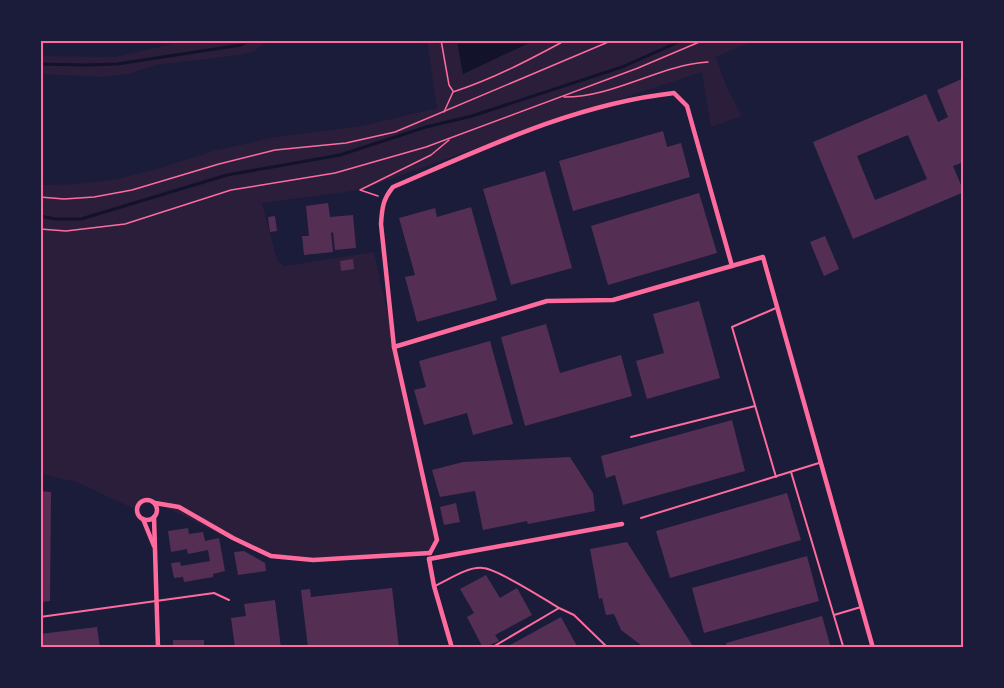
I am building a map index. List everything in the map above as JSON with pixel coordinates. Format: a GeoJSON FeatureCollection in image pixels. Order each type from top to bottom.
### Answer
{"type":"FeatureCollection","features":[{"type":"Feature","properties":{"kind":"street"},"geometry":{"type":"LineString","coordinates":[[452,648],[434,586],[429,556],[437,540],[394,347],[381,224],[384,198],[393,187],[527,130],[639,97],[674,93],[687,106],[732,266]]}},
{"type":"Feature","properties":{"kind":"street"},"geometry":{"type":"LineString","coordinates":[[394,347],[547,301],[613,300],[763,257],[873,648]]}},
{"type":"Feature","properties":{"kind":"street"},"geometry":{"type":"LineString","coordinates":[[156,552],[143,519],[138,513],[140,503],[148,500],[179,507],[233,538],[271,556],[313,560],[429,556],[622,524]]}},
{"type":"Feature","properties":{"kind":"street"},"geometry":{"type":"LineString","coordinates":[[155,503],[157,509],[154,517],[158,648]]}},
{"type":"Feature","properties":{"kind":"street"},"geometry":{"type":"LineString","coordinates":[[143,519],[154,517]]}},
{"type":"Feature","properties":{"kind":"lane"},"geometry":{"type":"LineString","coordinates":[[776,477],[732,327],[777,308]]}},
{"type":"Feature","properties":{"kind":"lane"},"geometry":{"type":"LineString","coordinates":[[631,437],[755,406]]}},
{"type":"Feature","properties":{"kind":"lane"},"geometry":{"type":"LineString","coordinates":[[641,518],[821,462]]}},
{"type":"Feature","properties":{"kind":"lane"},"geometry":{"type":"LineString","coordinates":[[791,472],[843,646]]}},
{"type":"Feature","properties":{"kind":"lane"},"geometry":{"type":"LineString","coordinates":[[434,586],[467,571],[482,567],[494,571],[574,615],[608,648]]}},
{"type":"Feature","properties":{"kind":"lane"},"geometry":{"type":"LineString","coordinates":[[40,617],[214,593],[229,600]]}},
{"type":"Feature","properties":{"kind":"lane"},"geometry":{"type":"LineString","coordinates":[[834,615],[861,607]]}},
{"type":"Feature","properties":{"kind":"lane"},"geometry":{"type":"LineString","coordinates":[[491,648],[559,608]]}},
{"type":"Feature","properties":{"kind":"path"},"geometry":{"type":"LineString","coordinates":[[441,40],[449,85],[453,92]]}},
{"type":"Feature","properties":{"kind":"path"},"geometry":{"type":"LineString","coordinates":[[444,112],[453,92],[507,71],[518,63],[566,40]]}},
{"type":"Feature","properties":{"kind":"path"},"geometry":{"type":"LineString","coordinates":[[40,197],[64,199],[94,197],[132,190],[275,150],[346,143],[395,132],[613,40]]}},
{"type":"Feature","properties":{"kind":"path"},"geometry":{"type":"LineString","coordinates":[[40,228],[66,231],[125,224],[231,190],[335,173],[449,139],[638,68],[704,40]]}},
{"type":"Feature","properties":{"kind":"path"},"geometry":{"type":"LineString","coordinates":[[561,97],[590,96],[690,63],[708,63]]}},
{"type":"Feature","properties":{"kind":"path"},"geometry":{"type":"LineString","coordinates":[[384,198],[360,190],[431,155],[449,139]]}},
{"type":"Feature","properties":{"kind":"shaded area"},"geometry":{"type":"Polygon","coordinates":[[[457,40],[533,40],[533,41],[463,74],[457,40]]]}},
{"type":"Feature","properties":{"kind":"shaded area"},"geometry":{"type":"Polygon","coordinates":[[[185,41],[267,41],[255,51],[240,55],[156,65],[128,74],[102,77],[41,74],[41,56],[115,57],[185,41]]]}},
{"type":"Feature","properties":{"kind":"shaded area"},"geometry":{"type":"Polygon","coordinates":[[[427,41],[457,41],[463,74],[533,41],[761,41],[743,45],[716,57],[727,88],[742,116],[711,127],[702,72],[527,130],[360,190],[262,203],[277,260],[284,266],[374,252],[437,540],[430,553],[313,560],[271,556],[269,558],[150,500],[141,502],[137,510],[76,482],[41,474],[40,185],[79,184],[118,179],[217,150],[276,137],[362,126],[437,108],[427,41]]]}},
{"type":"Feature","properties":{"kind":"building"},"geometry":{"type":"Polygon","coordinates":[[[964,78],[964,162],[953,166],[964,192],[853,239],[813,142],[926,94],[938,122],[948,117],[937,90],[964,78]],[[908,135],[857,156],[875,200],[927,179],[908,135]]]}},
{"type":"Feature","properties":{"kind":"building"},"geometry":{"type":"Polygon","coordinates":[[[663,131],[667,147],[681,143],[690,177],[573,211],[559,161],[663,131]]]}},
{"type":"Feature","properties":{"kind":"building"},"geometry":{"type":"Polygon","coordinates":[[[545,171],[572,268],[511,285],[483,189],[545,171]]]}},
{"type":"Feature","properties":{"kind":"building"},"geometry":{"type":"Polygon","coordinates":[[[699,193],[717,253],[608,285],[591,226],[699,193]]]}},
{"type":"Feature","properties":{"kind":"building"},"geometry":{"type":"Polygon","coordinates":[[[328,203],[330,217],[353,215],[356,248],[335,250],[333,232],[331,233],[333,252],[304,255],[302,236],[309,236],[306,206],[328,203]]]}},
{"type":"Feature","properties":{"kind":"building"},"geometry":{"type":"Polygon","coordinates":[[[471,207],[497,300],[417,322],[405,277],[415,275],[399,218],[435,208],[437,217],[471,207]]]}},
{"type":"Feature","properties":{"kind":"building"},"geometry":{"type":"Polygon","coordinates":[[[275,216],[277,231],[270,232],[268,217],[275,216]]]}},
{"type":"Feature","properties":{"kind":"building"},"geometry":{"type":"Polygon","coordinates":[[[825,236],[839,269],[824,276],[810,242],[825,236]]]}},
{"type":"Feature","properties":{"kind":"building"},"geometry":{"type":"Polygon","coordinates":[[[353,259],[354,269],[341,271],[340,261],[353,259]]]}},
{"type":"Feature","properties":{"kind":"building"},"geometry":{"type":"Polygon","coordinates":[[[699,301],[720,378],[647,399],[636,361],[664,353],[653,314],[699,301]]]}},
{"type":"Feature","properties":{"kind":"building"},"geometry":{"type":"Polygon","coordinates":[[[546,324],[560,373],[621,355],[632,396],[525,426],[501,337],[546,324]]]}},
{"type":"Feature","properties":{"kind":"building"},"geometry":{"type":"Polygon","coordinates":[[[490,341],[513,424],[473,435],[467,413],[424,425],[414,390],[426,387],[419,361],[490,341]]]}},
{"type":"Feature","properties":{"kind":"building"},"geometry":{"type":"Polygon","coordinates":[[[732,420],[745,471],[623,505],[615,475],[606,478],[601,456],[732,420]]]}},
{"type":"Feature","properties":{"kind":"building"},"geometry":{"type":"Polygon","coordinates":[[[570,457],[593,493],[595,511],[483,530],[475,491],[440,497],[432,470],[463,462],[570,457]]]}},
{"type":"Feature","properties":{"kind":"building"},"geometry":{"type":"Polygon","coordinates":[[[40,491],[51,492],[50,601],[40,602],[40,491]]]}},
{"type":"Feature","properties":{"kind":"building"},"geometry":{"type":"Polygon","coordinates":[[[787,493],[801,540],[670,578],[656,531],[787,493]]]}},
{"type":"Feature","properties":{"kind":"building"},"geometry":{"type":"Polygon","coordinates":[[[456,503],[460,522],[444,525],[440,507],[456,503]]]}},
{"type":"Feature","properties":{"kind":"building"},"geometry":{"type":"Polygon","coordinates":[[[188,528],[189,534],[203,532],[205,541],[219,538],[225,571],[213,574],[213,577],[184,582],[183,577],[174,578],[171,563],[180,562],[181,566],[210,561],[208,550],[188,554],[187,549],[171,552],[168,531],[188,528]]]}},
{"type":"Feature","properties":{"kind":"building"},"geometry":{"type":"Polygon","coordinates":[[[627,542],[694,648],[645,648],[621,630],[614,614],[606,615],[602,598],[599,599],[590,549],[627,542]]]}},
{"type":"Feature","properties":{"kind":"building"},"geometry":{"type":"Polygon","coordinates":[[[244,551],[265,563],[266,571],[238,575],[234,552],[244,551]]]}},
{"type":"Feature","properties":{"kind":"building"},"geometry":{"type":"Polygon","coordinates":[[[807,556],[819,601],[704,633],[692,588],[807,556]]]}},
{"type":"Feature","properties":{"kind":"building"},"geometry":{"type":"Polygon","coordinates":[[[486,575],[500,598],[517,588],[532,615],[495,635],[499,641],[483,648],[467,617],[474,613],[460,589],[486,575]]]}},
{"type":"Feature","properties":{"kind":"building"},"geometry":{"type":"Polygon","coordinates":[[[392,588],[399,648],[308,648],[301,590],[310,589],[311,597],[392,588]]]}},
{"type":"Feature","properties":{"kind":"building"},"geometry":{"type":"Polygon","coordinates":[[[275,600],[281,648],[235,648],[231,618],[246,616],[244,604],[275,600]]]}},
{"type":"Feature","properties":{"kind":"building"},"geometry":{"type":"Polygon","coordinates":[[[822,616],[831,648],[728,648],[726,643],[822,616]]]}},
{"type":"Feature","properties":{"kind":"building"},"geometry":{"type":"Polygon","coordinates":[[[561,617],[578,648],[505,648],[561,617]]]}},
{"type":"Feature","properties":{"kind":"building"},"geometry":{"type":"Polygon","coordinates":[[[97,627],[100,648],[40,648],[40,634],[97,627]]]}},
{"type":"Feature","properties":{"kind":"building"},"geometry":{"type":"Polygon","coordinates":[[[173,640],[204,640],[204,648],[173,648],[173,640]]]}},
{"type":"Feature","properties":{"kind":"waterway"},"geometry":{"type":"LineString","coordinates":[[40,64],[117,64],[241,45],[250,40]]}},
{"type":"Feature","properties":{"kind":"waterway"},"geometry":{"type":"LineString","coordinates":[[40,216],[55,219],[81,219],[227,175],[340,155],[426,127],[472,116],[622,67],[683,40]]}}]}
